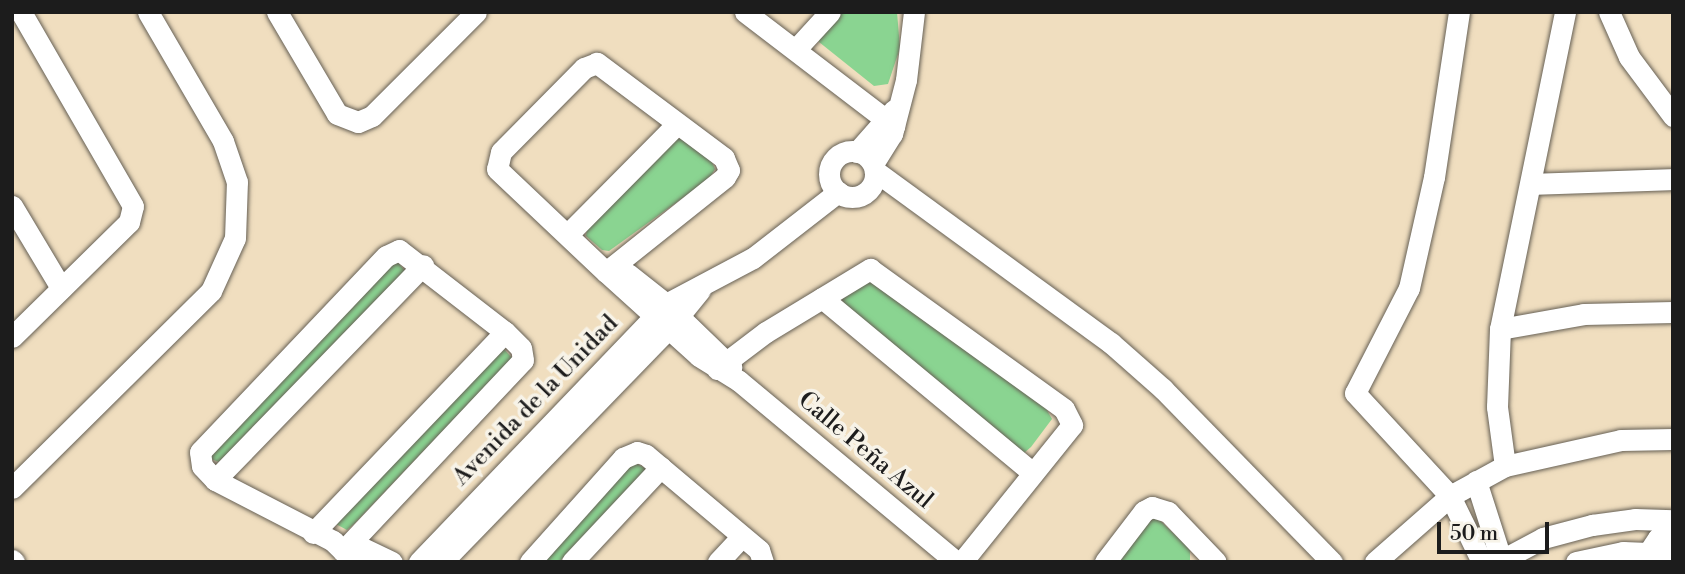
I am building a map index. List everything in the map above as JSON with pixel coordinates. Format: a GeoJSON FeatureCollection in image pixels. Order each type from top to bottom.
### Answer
{"type":"FeatureCollection","features":[{"type":"Feature","properties":{"kind":"street"},"geometry":{"type":"LineString","coordinates":[[12,337],[129,222],[133,206],[21,12]]}},
{"type":"Feature","properties":{"kind":"street"},"geometry":{"type":"LineString","coordinates":[[12,488],[211,291],[235,238],[237,182],[223,141],[148,12]]}},
{"type":"Feature","properties":{"kind":"street"},"geometry":{"type":"LineString","coordinates":[[281,14],[337,114],[358,122],[372,116],[476,12]]}},
{"type":"Feature","properties":{"kind":"street"},"geometry":{"type":"LineString","coordinates":[[746,12],[892,117]]}},
{"type":"Feature","properties":{"kind":"street"},"geometry":{"type":"LineString","coordinates":[[796,49],[831,12]]}},
{"type":"Feature","properties":{"kind":"street"},"geometry":{"type":"LineString","coordinates":[[868,162],[888,143],[892,117],[906,80],[914,12]]}},
{"type":"Feature","properties":{"kind":"street"},"geometry":{"type":"LineString","coordinates":[[1459,12],[1434,177],[1409,288],[1355,393],[1450,496],[1496,561]]}},
{"type":"Feature","properties":{"kind":"street"},"geometry":{"type":"LineString","coordinates":[[1505,466],[1497,407],[1500,330],[1532,184],[1564,12]]}},
{"type":"Feature","properties":{"kind":"street"},"geometry":{"type":"LineString","coordinates":[[1609,12],[1629,57],[1673,116]]}},
{"type":"Feature","properties":{"kind":"street","name":"Calle Peña Azul"},"geometry":{"type":"LineString","coordinates":[[677,124],[608,67],[597,63],[584,68],[519,133],[497,157],[497,169],[568,234],[667,316],[739,381],[956,562]]}},
{"type":"Feature","properties":{"kind":"street"},"geometry":{"type":"LineString","coordinates":[[568,234],[677,124],[724,158],[728,174],[605,265]]}},
{"type":"Feature","properties":{"kind":"street"},"geometry":{"type":"LineString","coordinates":[[868,162],[873,184],[863,194],[850,197],[838,192],[830,179],[832,164],[842,154],[868,162],[1111,343],[1163,388],[1332,562]]}},
{"type":"Feature","properties":{"kind":"street"},"geometry":{"type":"LineString","coordinates":[[1532,184],[1673,179]]}},
{"type":"Feature","properties":{"kind":"street","name":"Avenida de la Unidad"},"geometry":{"type":"LineString","coordinates":[[442,562],[667,316],[700,290],[753,258],[838,192]]}},
{"type":"Feature","properties":{"kind":"street"},"geometry":{"type":"LineString","coordinates":[[12,206],[61,288]]}},
{"type":"Feature","properties":{"kind":"street"},"geometry":{"type":"LineString","coordinates":[[334,542],[517,370],[523,354],[505,332],[405,252],[390,253],[202,445],[199,458],[215,480],[334,542],[365,562]]}},
{"type":"Feature","properties":{"kind":"street"},"geometry":{"type":"LineString","coordinates":[[215,480],[423,265]]}},
{"type":"Feature","properties":{"kind":"street"},"geometry":{"type":"LineString","coordinates":[[721,364],[861,271],[878,272],[1064,409],[1072,425],[962,562]]}},
{"type":"Feature","properties":{"kind":"street"},"geometry":{"type":"LineString","coordinates":[[822,298],[1033,472]]}},
{"type":"Feature","properties":{"kind":"street"},"geometry":{"type":"LineString","coordinates":[[1500,330],[1584,314],[1673,312]]}},
{"type":"Feature","properties":{"kind":"street"},"geometry":{"type":"LineString","coordinates":[[334,542],[505,332]]}},
{"type":"Feature","properties":{"kind":"street","name":"Avenida de la Unidad"},"geometry":{"type":"LineString","coordinates":[[419,562],[608,378]]}},
{"type":"Feature","properties":{"kind":"street"},"geometry":{"type":"LineString","coordinates":[[1375,562],[1450,496],[1505,466],[1622,440],[1673,439]]}},
{"type":"Feature","properties":{"kind":"street"},"geometry":{"type":"LineString","coordinates":[[530,562],[628,455],[642,453],[760,550],[763,562]]}},
{"type":"Feature","properties":{"kind":"street"},"geometry":{"type":"LineString","coordinates":[[572,562],[661,467]]}},
{"type":"Feature","properties":{"kind":"street"},"geometry":{"type":"LineString","coordinates":[[1476,481],[1496,561]]}},
{"type":"Feature","properties":{"kind":"street"},"geometry":{"type":"LineString","coordinates":[[1105,562],[1144,511],[1152,508],[1168,512],[1209,559]]}},
{"type":"Feature","properties":{"kind":"street"},"geometry":{"type":"LineString","coordinates":[[1496,561],[1543,538],[1592,525],[1635,519],[1673,520]]}},
{"type":"Feature","properties":{"kind":"street"},"geometry":{"type":"LineString","coordinates":[[718,562],[742,536]]}},
{"type":"Feature","properties":{"kind":"street"},"geometry":{"type":"LineString","coordinates":[[1650,551],[1658,538],[1673,536]]}},
{"type":"Feature","properties":{"kind":"street"},"geometry":{"type":"LineString","coordinates":[[334,542],[392,562]]}},
{"type":"Feature","properties":{"kind":"street"},"geometry":{"type":"LineString","coordinates":[[1576,562],[1650,551],[1673,554]]}},
{"type":"Feature","properties":{"kind":"green space"},"geometry":{"type":"Polygon","coordinates":[[[841,12],[897,12],[900,48],[888,84],[874,86],[819,42],[821,32],[841,12]]]}},
{"type":"Feature","properties":{"kind":"green space"},"geometry":{"type":"Polygon","coordinates":[[[670,139],[681,139],[711,160],[715,169],[709,179],[609,251],[602,250],[586,236],[587,228],[670,139]]]}},
{"type":"Feature","properties":{"kind":"green space"},"geometry":{"type":"Polygon","coordinates":[[[393,256],[405,271],[219,462],[211,459],[208,445],[393,256]]]}},
{"type":"Feature","properties":{"kind":"green space"},"geometry":{"type":"Polygon","coordinates":[[[874,278],[1044,405],[1052,419],[1031,447],[1024,453],[847,308],[842,300],[846,293],[874,278]]]}},
{"type":"Feature","properties":{"kind":"green space"},"geometry":{"type":"Polygon","coordinates":[[[502,347],[512,358],[355,523],[347,530],[334,523],[502,347]]]}},
{"type":"Feature","properties":{"kind":"green space"},"geometry":{"type":"Polygon","coordinates":[[[631,461],[645,468],[645,475],[559,562],[535,562],[631,461]]]}},
{"type":"Feature","properties":{"kind":"green space"},"geometry":{"type":"Polygon","coordinates":[[[1154,515],[1190,549],[1190,562],[1112,562],[1154,515]]]}}]}
